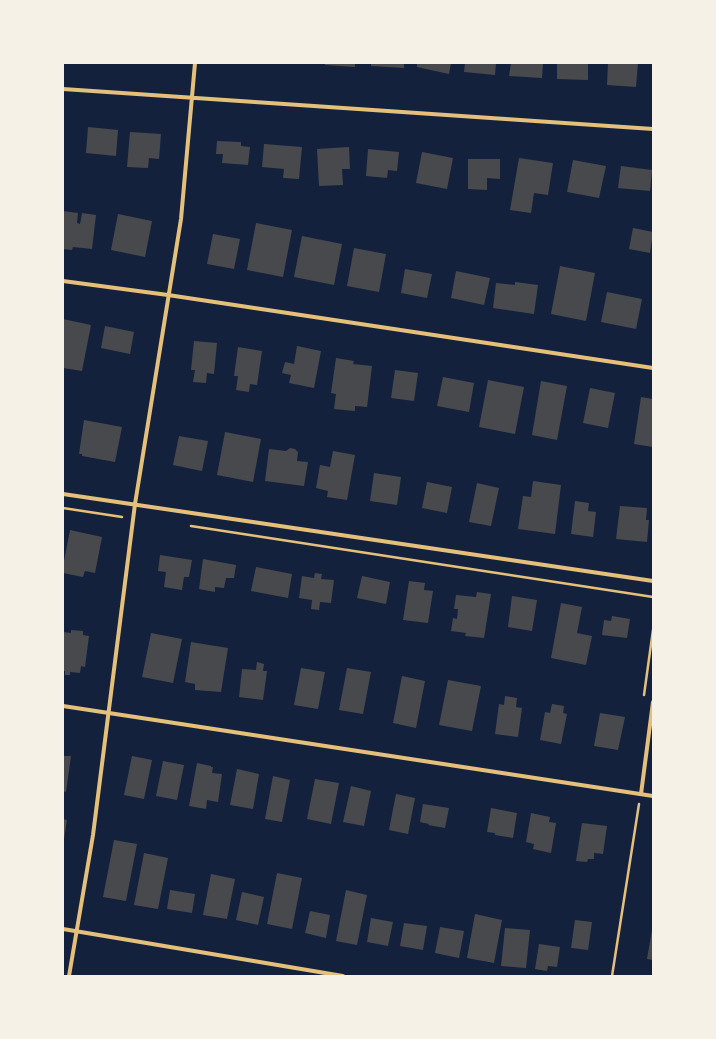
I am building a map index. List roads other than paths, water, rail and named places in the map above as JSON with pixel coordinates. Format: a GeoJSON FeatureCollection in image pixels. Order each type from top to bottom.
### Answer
{"type":"FeatureCollection","features":[{"type":"Feature","properties":{"kind":"street"},"geometry":{"type":"LineString","coordinates":[[69,976],[93,835],[107,712],[135,504],[181,219],[194,63]]}},
{"type":"Feature","properties":{"kind":"street"},"geometry":{"type":"LineString","coordinates":[[63,89],[653,129]]}},
{"type":"Feature","properties":{"kind":"street"},"geometry":{"type":"LineString","coordinates":[[63,281],[168,295],[653,368]]}},
{"type":"Feature","properties":{"kind":"street"},"geometry":{"type":"LineString","coordinates":[[63,494],[653,581]]}},
{"type":"Feature","properties":{"kind":"street"},"geometry":{"type":"LineString","coordinates":[[641,794],[653,702]]}},
{"type":"Feature","properties":{"kind":"street"},"geometry":{"type":"LineString","coordinates":[[63,706],[653,796]]}},
{"type":"Feature","properties":{"kind":"street"},"geometry":{"type":"LineString","coordinates":[[63,929],[343,976]]}}]}
